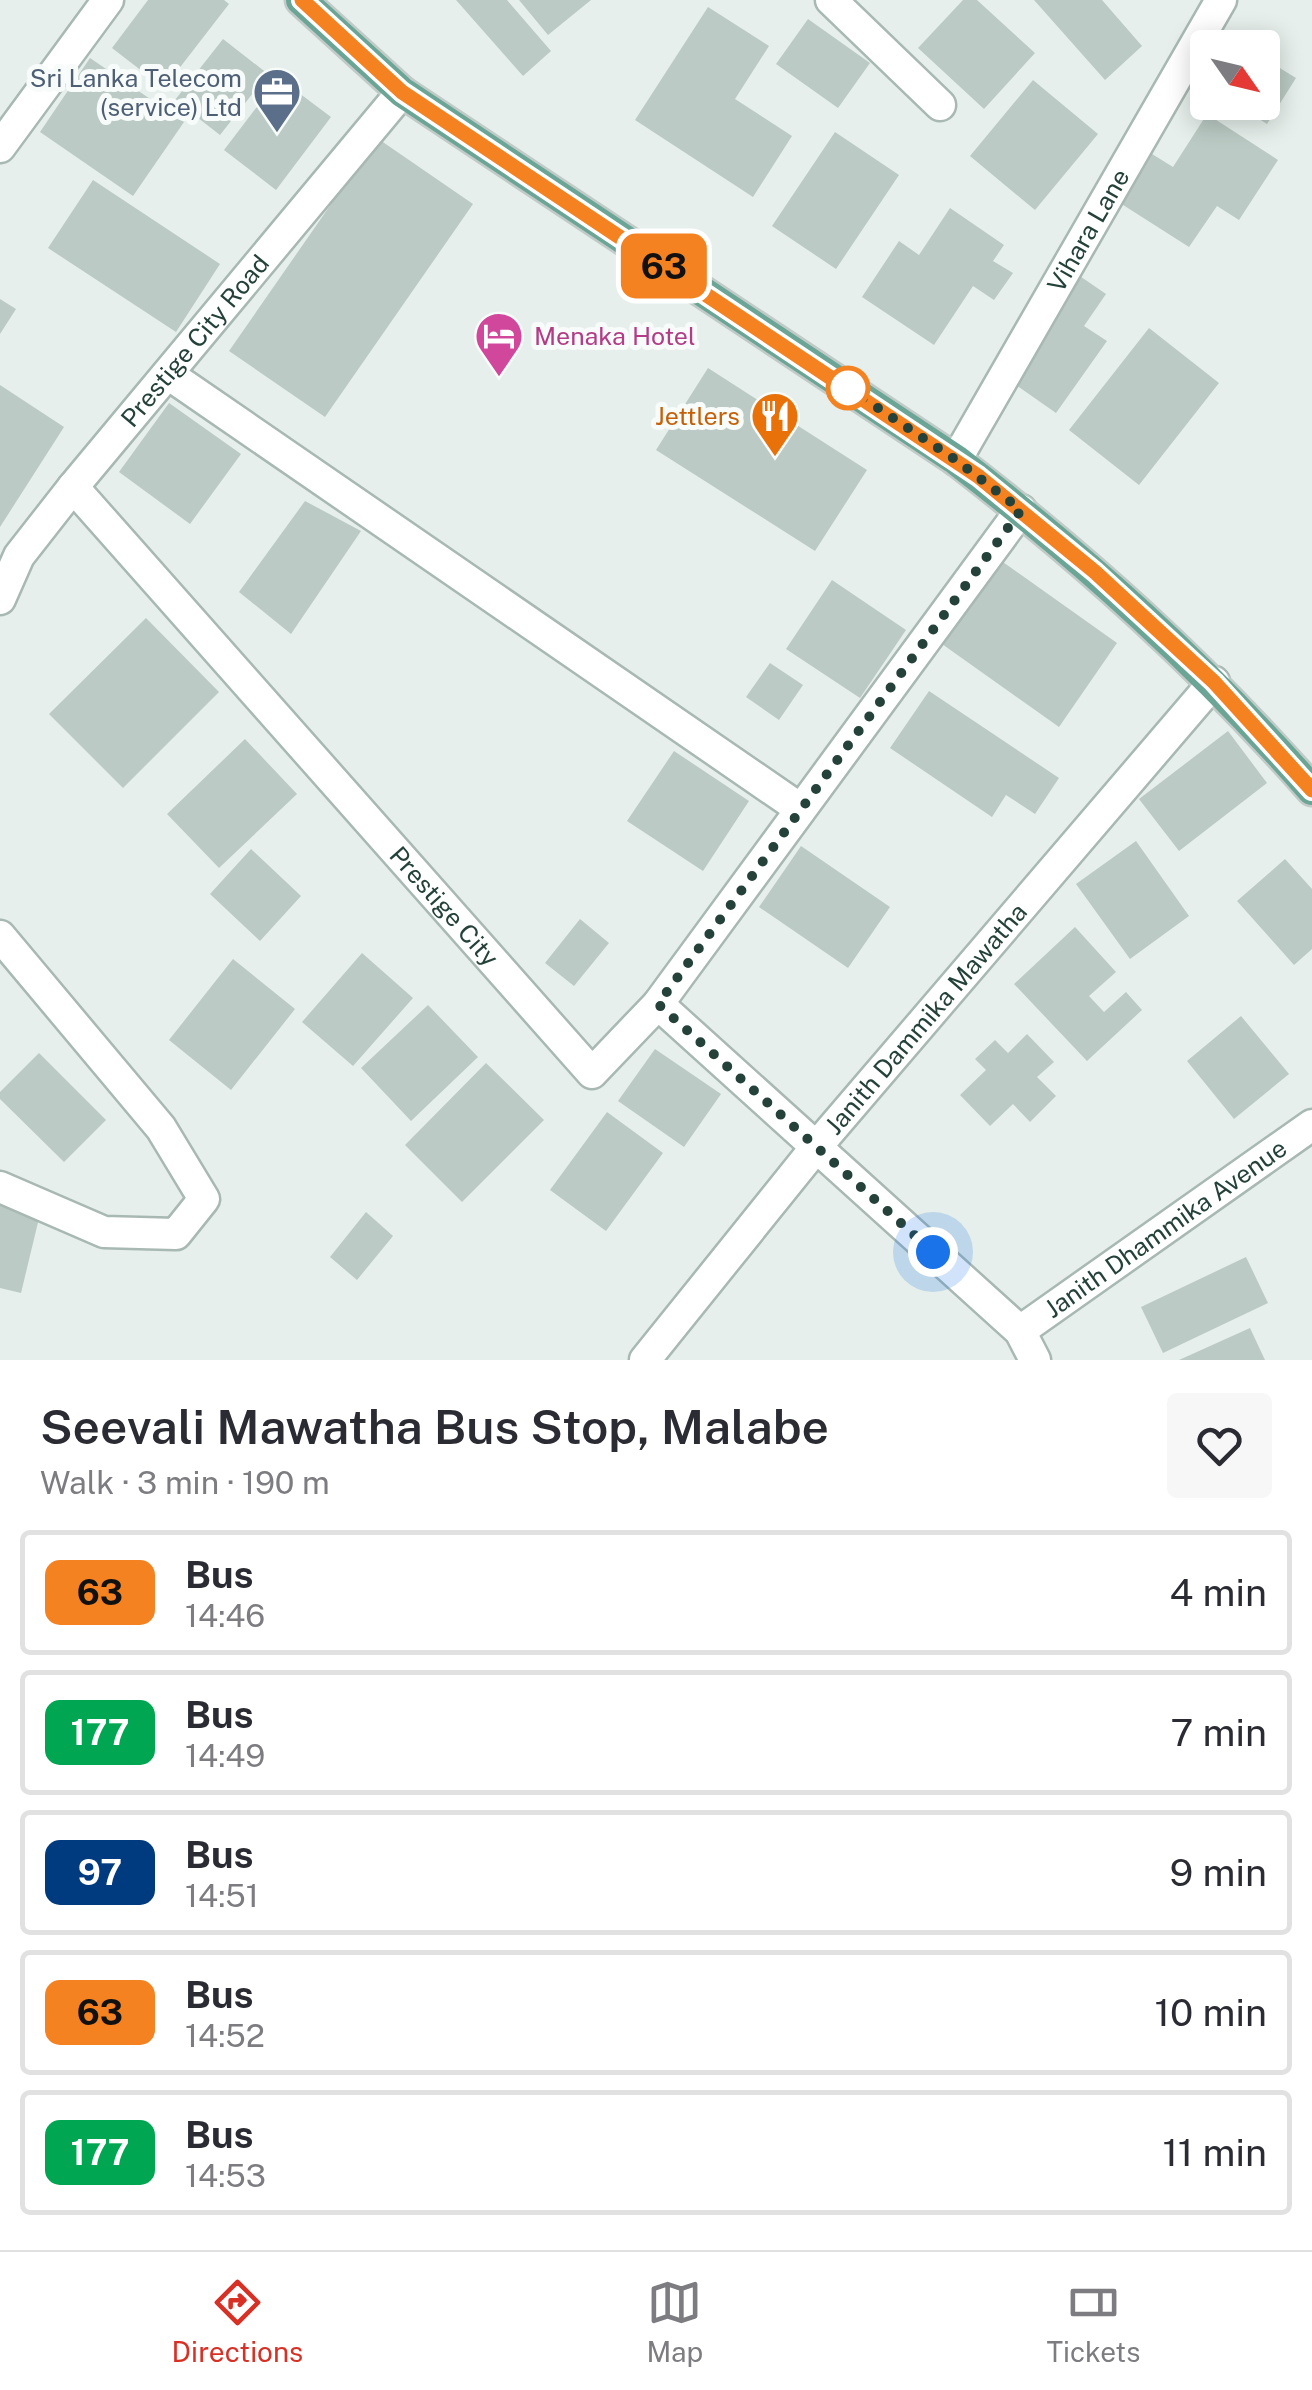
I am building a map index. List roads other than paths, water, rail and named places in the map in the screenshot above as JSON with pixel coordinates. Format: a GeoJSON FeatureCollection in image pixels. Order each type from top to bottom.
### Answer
{"type":"FeatureCollection","features":[{"type":"Feature","properties":{"kind":"main road"},"geometry":{"type":"LineString","coordinates":[[302,0],[402,92],[956,460],[1021,510],[1214,682],[1312,790]]}},
{"type":"Feature","properties":{"kind":"street"},"geometry":{"type":"LineString","coordinates":[[0,147],[108,0]]}},
{"type":"Feature","properties":{"kind":"street"},"geometry":{"type":"LineString","coordinates":[[830,0],[940,105]]}},
{"type":"Feature","properties":{"kind":"street","name":"Vihara Lane"},"geometry":{"type":"LineString","coordinates":[[956,460],[1221,0]]}},
{"type":"Feature","properties":{"kind":"street","name":"Prestige City Road"},"geometry":{"type":"LineString","coordinates":[[0,598],[20,556],[73,486],[402,92]]}},
{"type":"Feature","properties":{"kind":"street"},"geometry":{"type":"LineString","coordinates":[[168,374],[800,808]]}},
{"type":"Feature","properties":{"kind":"street","name":"Prestige City"},"geometry":{"type":"LineString","coordinates":[[73,486],[592,1073],[658,1004],[1021,510]]}},
{"type":"Feature","properties":{"kind":"street","name":"Janith Dammika Mawatha"},"geometry":{"type":"LineString","coordinates":[[645,1360],[817,1146],[1214,682]]}},
{"type":"Feature","properties":{"kind":"street"},"geometry":{"type":"LineString","coordinates":[[0,936],[160,1128],[204,1199],[176,1234],[104,1232],[0,1188]]}},
{"type":"Feature","properties":{"kind":"street"},"geometry":{"type":"LineString","coordinates":[[658,1004],[1020,1331],[1035,1360]]}},
{"type":"Feature","properties":{"kind":"street","name":"Janith Dhammika Avenue"},"geometry":{"type":"LineString","coordinates":[[1020,1331],[1312,1125]]}},
{"type":"Feature","properties":{"kind":"place","name":"Sri Lanka Telecom (service) Ltd"},"geometry":{"type":"Point","coordinates":[277,134]}},
{"type":"Feature","properties":{"kind":"place","name":"Menaka Hotel"},"geometry":{"type":"Point","coordinates":[499,378]}},
{"type":"Feature","properties":{"kind":"place","name":"Jettlers"},"geometry":{"type":"Point","coordinates":[775,458]}}]}
